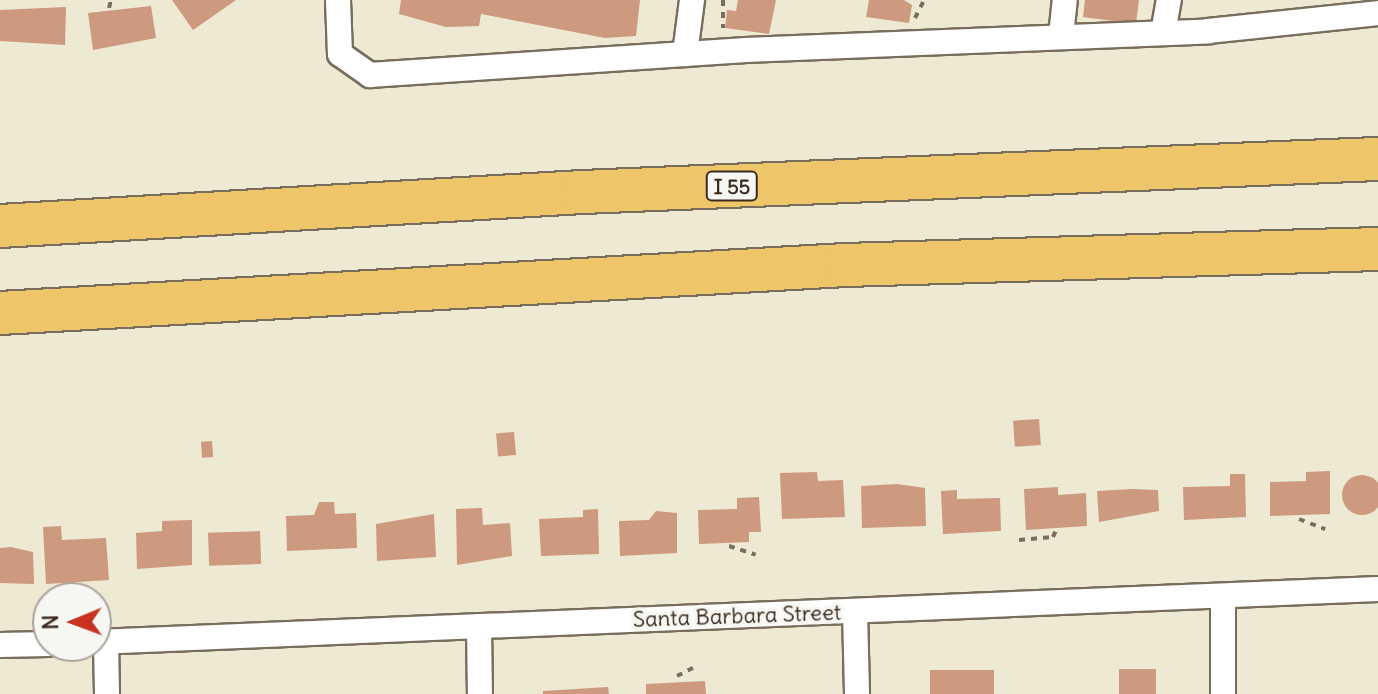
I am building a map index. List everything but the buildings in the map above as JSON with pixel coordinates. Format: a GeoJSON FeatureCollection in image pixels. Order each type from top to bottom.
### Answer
{"type":"FeatureCollection","features":[{"type":"Feature","properties":{"kind":"highway","name":"I 55"},"geometry":{"type":"LineString","coordinates":[[0,226],[599,191],[1378,159]]}},
{"type":"Feature","properties":{"kind":"highway"},"geometry":{"type":"LineString","coordinates":[[0,313],[845,265],[1378,249]]}},
{"type":"Feature","properties":{"kind":"street"},"geometry":{"type":"LineString","coordinates":[[338,0],[340,54],[370,75],[685,54],[1163,33],[1378,13]]}},
{"type":"Feature","properties":{"kind":"street"},"geometry":{"type":"LineString","coordinates":[[685,54],[692,0]]}},
{"type":"Feature","properties":{"kind":"street"},"geometry":{"type":"LineString","coordinates":[[1061,36],[1065,0]]}},
{"type":"Feature","properties":{"kind":"street"},"geometry":{"type":"LineString","coordinates":[[1163,33],[1169,0]]}},
{"type":"Feature","properties":{"kind":"street","name":"Santa Barbara Street"},"geometry":{"type":"LineString","coordinates":[[112,641],[1378,589]]}},
{"type":"Feature","properties":{"kind":"street"},"geometry":{"type":"LineString","coordinates":[[1223,597],[1223,694]]}},
{"type":"Feature","properties":{"kind":"street"},"geometry":{"type":"LineString","coordinates":[[855,611],[857,694]]}},
{"type":"Feature","properties":{"kind":"street"},"geometry":{"type":"LineString","coordinates":[[479,626],[480,694]]}},
{"type":"Feature","properties":{"kind":"street"},"geometry":{"type":"LineString","coordinates":[[0,645],[32,644]]}},
{"type":"Feature","properties":{"kind":"street"},"geometry":{"type":"LineString","coordinates":[[103,662],[107,694]]}},
{"type":"Feature","properties":{"kind":"path"},"geometry":{"type":"LineString","coordinates":[[109,8],[111,0]]}},
{"type":"Feature","properties":{"kind":"path"},"geometry":{"type":"LineString","coordinates":[[1299,519],[1325,529]]}},
{"type":"Feature","properties":{"kind":"path"},"geometry":{"type":"LineString","coordinates":[[1019,540],[1048,538],[1057,528]]}},
{"type":"Feature","properties":{"kind":"path"},"geometry":{"type":"LineString","coordinates":[[729,546],[756,555]]}},
{"type":"Feature","properties":{"kind":"path"},"geometry":{"type":"LineString","coordinates":[[677,676],[697,666]]}}]}
